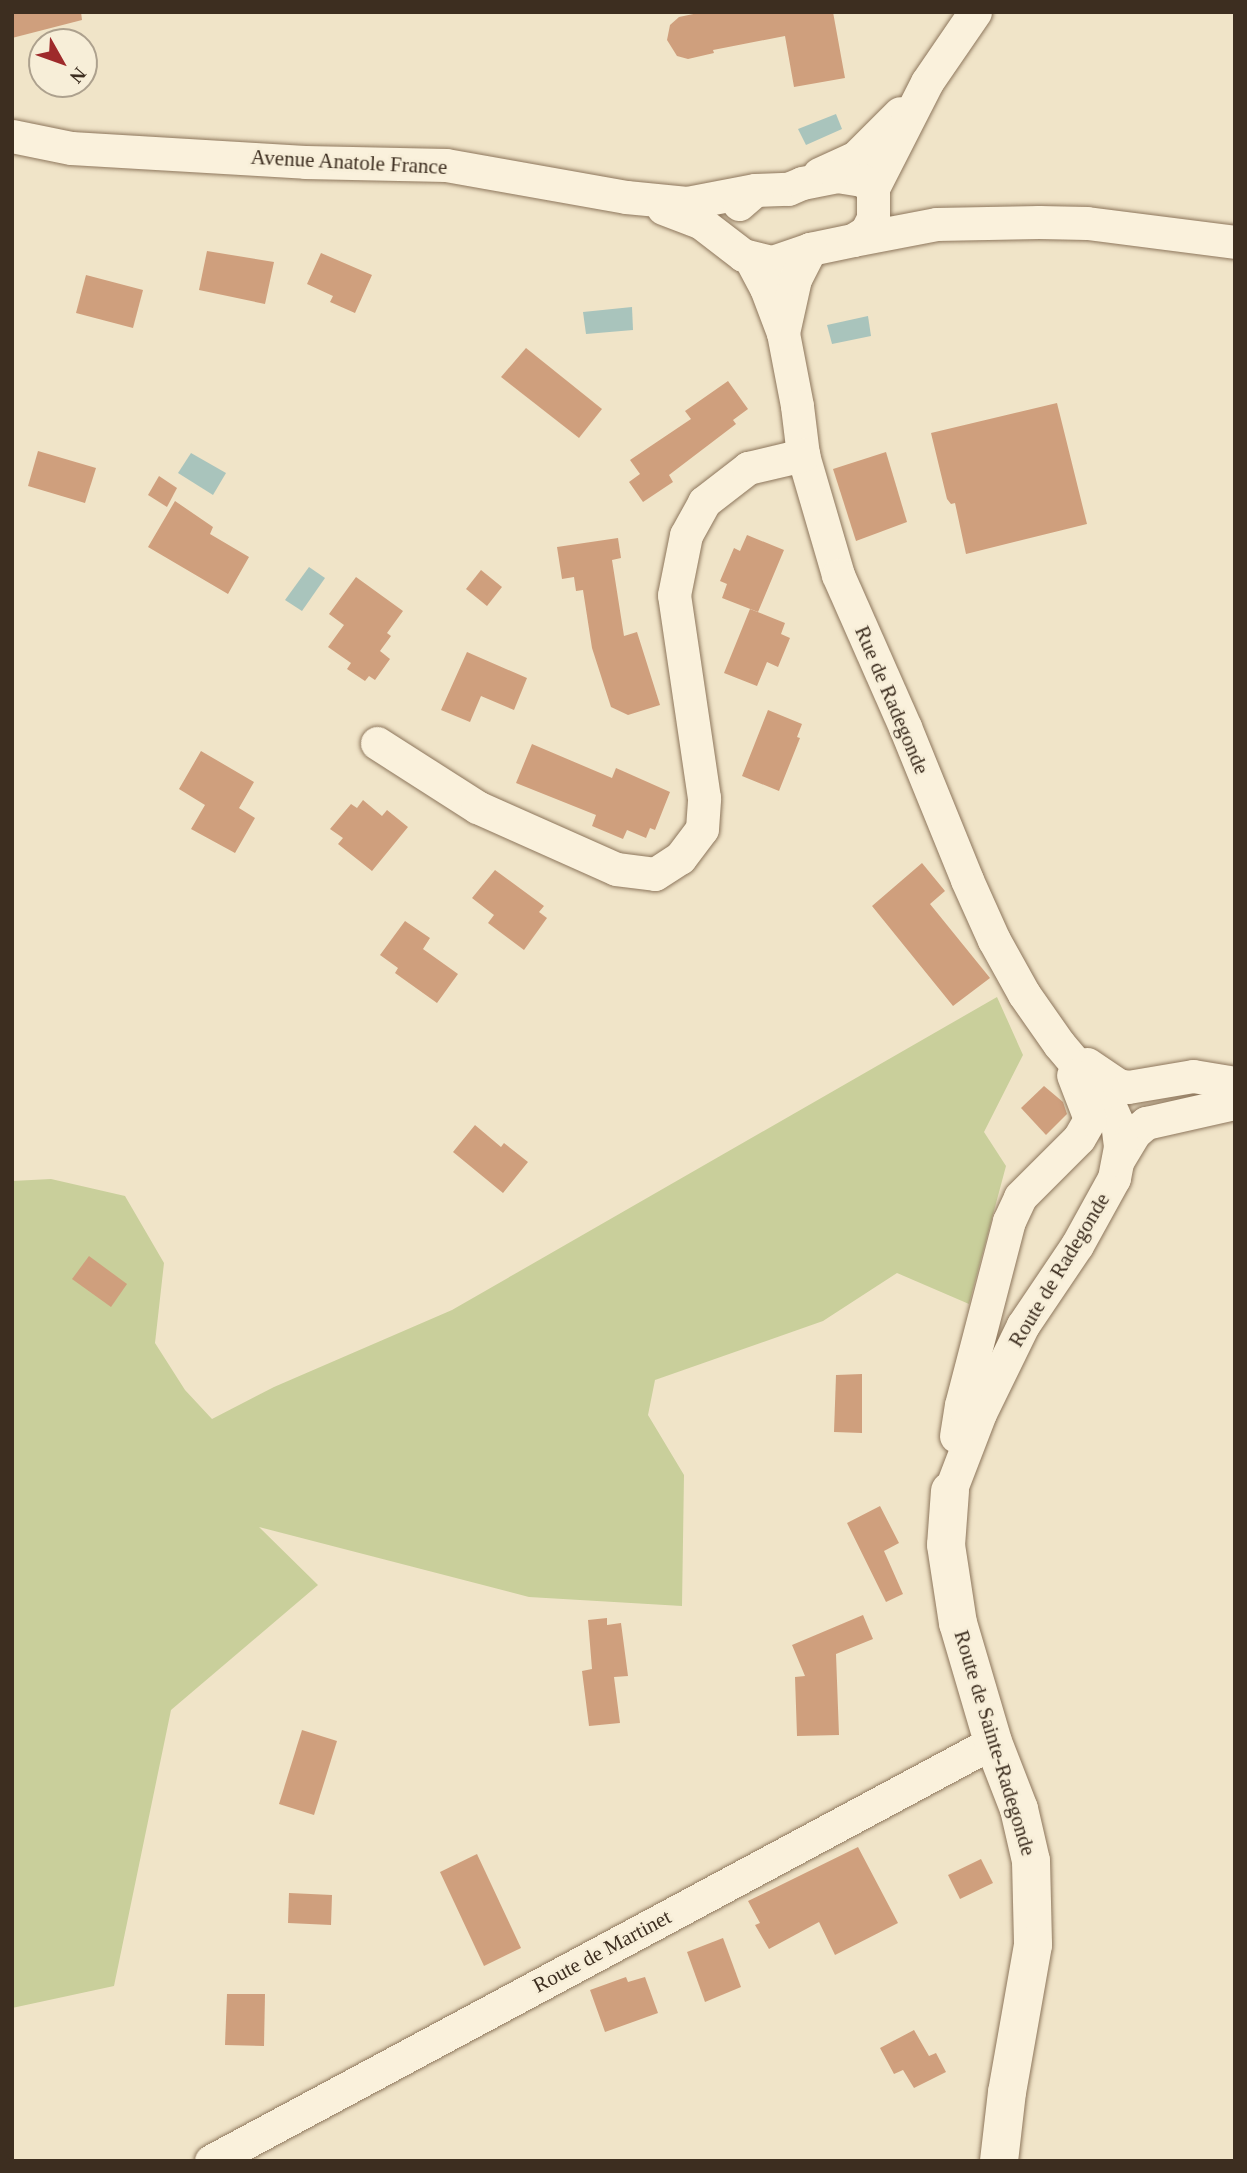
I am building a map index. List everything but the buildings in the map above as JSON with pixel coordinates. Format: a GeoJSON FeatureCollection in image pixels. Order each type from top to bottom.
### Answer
{"type":"FeatureCollection","features":[{"type":"Feature","properties":{"kind":"street"},"geometry":{"type":"LineString","coordinates":[[802,183],[856,156],[883,132],[927,82],[975,12]]}},
{"type":"Feature","properties":{"kind":"street"},"geometry":{"type":"LineString","coordinates":[[853,240],[871,227],[873,191],[927,82]]}},
{"type":"Feature","properties":{"kind":"street","name":"Avenue Anatole France"},"geometry":{"type":"LineString","coordinates":[[12,136],[71,148]]}},
{"type":"Feature","properties":{"kind":"street","name":"Avenue Anatole France"},"geometry":{"type":"LineString","coordinates":[[12,151],[71,148],[305,162],[446,165],[626,197],[687,203],[755,190],[788,189],[802,183]]}},
{"type":"Feature","properties":{"kind":"street"},"geometry":{"type":"LineString","coordinates":[[802,183],[846,175],[936,224]]}},
{"type":"Feature","properties":{"kind":"street"},"geometry":{"type":"LineString","coordinates":[[755,190],[735,208],[730,217],[740,251],[772,262],[810,249],[936,224],[1087,223],[1235,242]]}},
{"type":"Feature","properties":{"kind":"street","name":"Avenue Anatole France"},"geometry":{"type":"LineString","coordinates":[[626,197],[688,215],[740,251]]}},
{"type":"Feature","properties":{"kind":"street","name":"Rue de Radegonde"},"geometry":{"type":"LineString","coordinates":[[783,333],[795,279],[810,249]]}},
{"type":"Feature","properties":{"kind":"street","name":"Rue de Radegonde"},"geometry":{"type":"LineString","coordinates":[[740,251],[766,288],[783,333],[803,455],[838,575],[994,940],[1024,995],[1059,1044]]}},
{"type":"Feature","properties":{"kind":"street"},"geometry":{"type":"LineString","coordinates":[[377,743],[477,807],[616,869],[655,874],[680,858],[702,829],[704,798],[674,595],[686,535],[704,502],[748,468],[803,455]]}},
{"type":"Feature","properties":{"kind":"street"},"geometry":{"type":"LineString","coordinates":[[1059,1044],[1118,1085],[1128,1087],[1193,1076],[1235,1083]]}},
{"type":"Feature","properties":{"kind":"street","name":"Route de Radegonde"},"geometry":{"type":"LineString","coordinates":[[950,1491],[980,1413],[1023,1325],[1096,1212],[1114,1178],[1120,1147],[1117,1122],[1108,1101],[1059,1044]]}},
{"type":"Feature","properties":{"kind":"street","name":"Route de Radegonde"},"geometry":{"type":"LineString","coordinates":[[950,1491],[961,1405],[1009,1221],[1020,1197],[1079,1138],[1090,1119],[1059,1044]]}},
{"type":"Feature","properties":{"kind":"street"},"geometry":{"type":"LineString","coordinates":[[1118,1160],[1134,1133],[1146,1123],[1235,1103]]}},
{"type":"Feature","properties":{"kind":"street","name":"Route de Sainte-Radegonde"},"geometry":{"type":"LineString","coordinates":[[950,1491],[946,1545],[950,1586],[993,1742],[1019,1809],[1029,1846],[1034,1905],[1034,1945],[1007,2091],[999,2161]]}},
{"type":"Feature","properties":{"kind":"street","name":"Route de Martinet"},"geometry":{"type":"LineString","coordinates":[[211,2161],[993,1742]]}},
{"type":"Feature","properties":{"kind":"green space"},"geometry":{"type":"Polygon","coordinates":[[[997,997],[1023,1055],[984,1132],[1006,1166],[969,1304],[897,1273],[823,1321],[655,1380],[648,1415],[684,1475],[682,1606],[529,1597],[259,1527],[318,1585],[171,1710],[114,1986],[12,2008],[12,1181],[51,1179],[125,1196],[164,1263],[155,1343],[185,1390],[212,1419],[274,1387],[452,1310],[997,997]]]}},
{"type":"Feature","properties":{"kind":"water"},"geometry":{"type":"Polygon","coordinates":[[[836,114],[842,129],[806,145],[798,129],[836,114]]]}},
{"type":"Feature","properties":{"kind":"water"},"geometry":{"type":"Polygon","coordinates":[[[632,307],[633,330],[586,334],[583,312],[632,307]]]}},
{"type":"Feature","properties":{"kind":"water"},"geometry":{"type":"Polygon","coordinates":[[[868,316],[871,336],[832,344],[827,325],[868,316]]]}},
{"type":"Feature","properties":{"kind":"water"},"geometry":{"type":"Polygon","coordinates":[[[191,453],[226,473],[213,495],[178,473],[191,453]]]}},
{"type":"Feature","properties":{"kind":"water"},"geometry":{"type":"Polygon","coordinates":[[[309,567],[325,578],[302,611],[285,600],[309,567]]]}}]}
